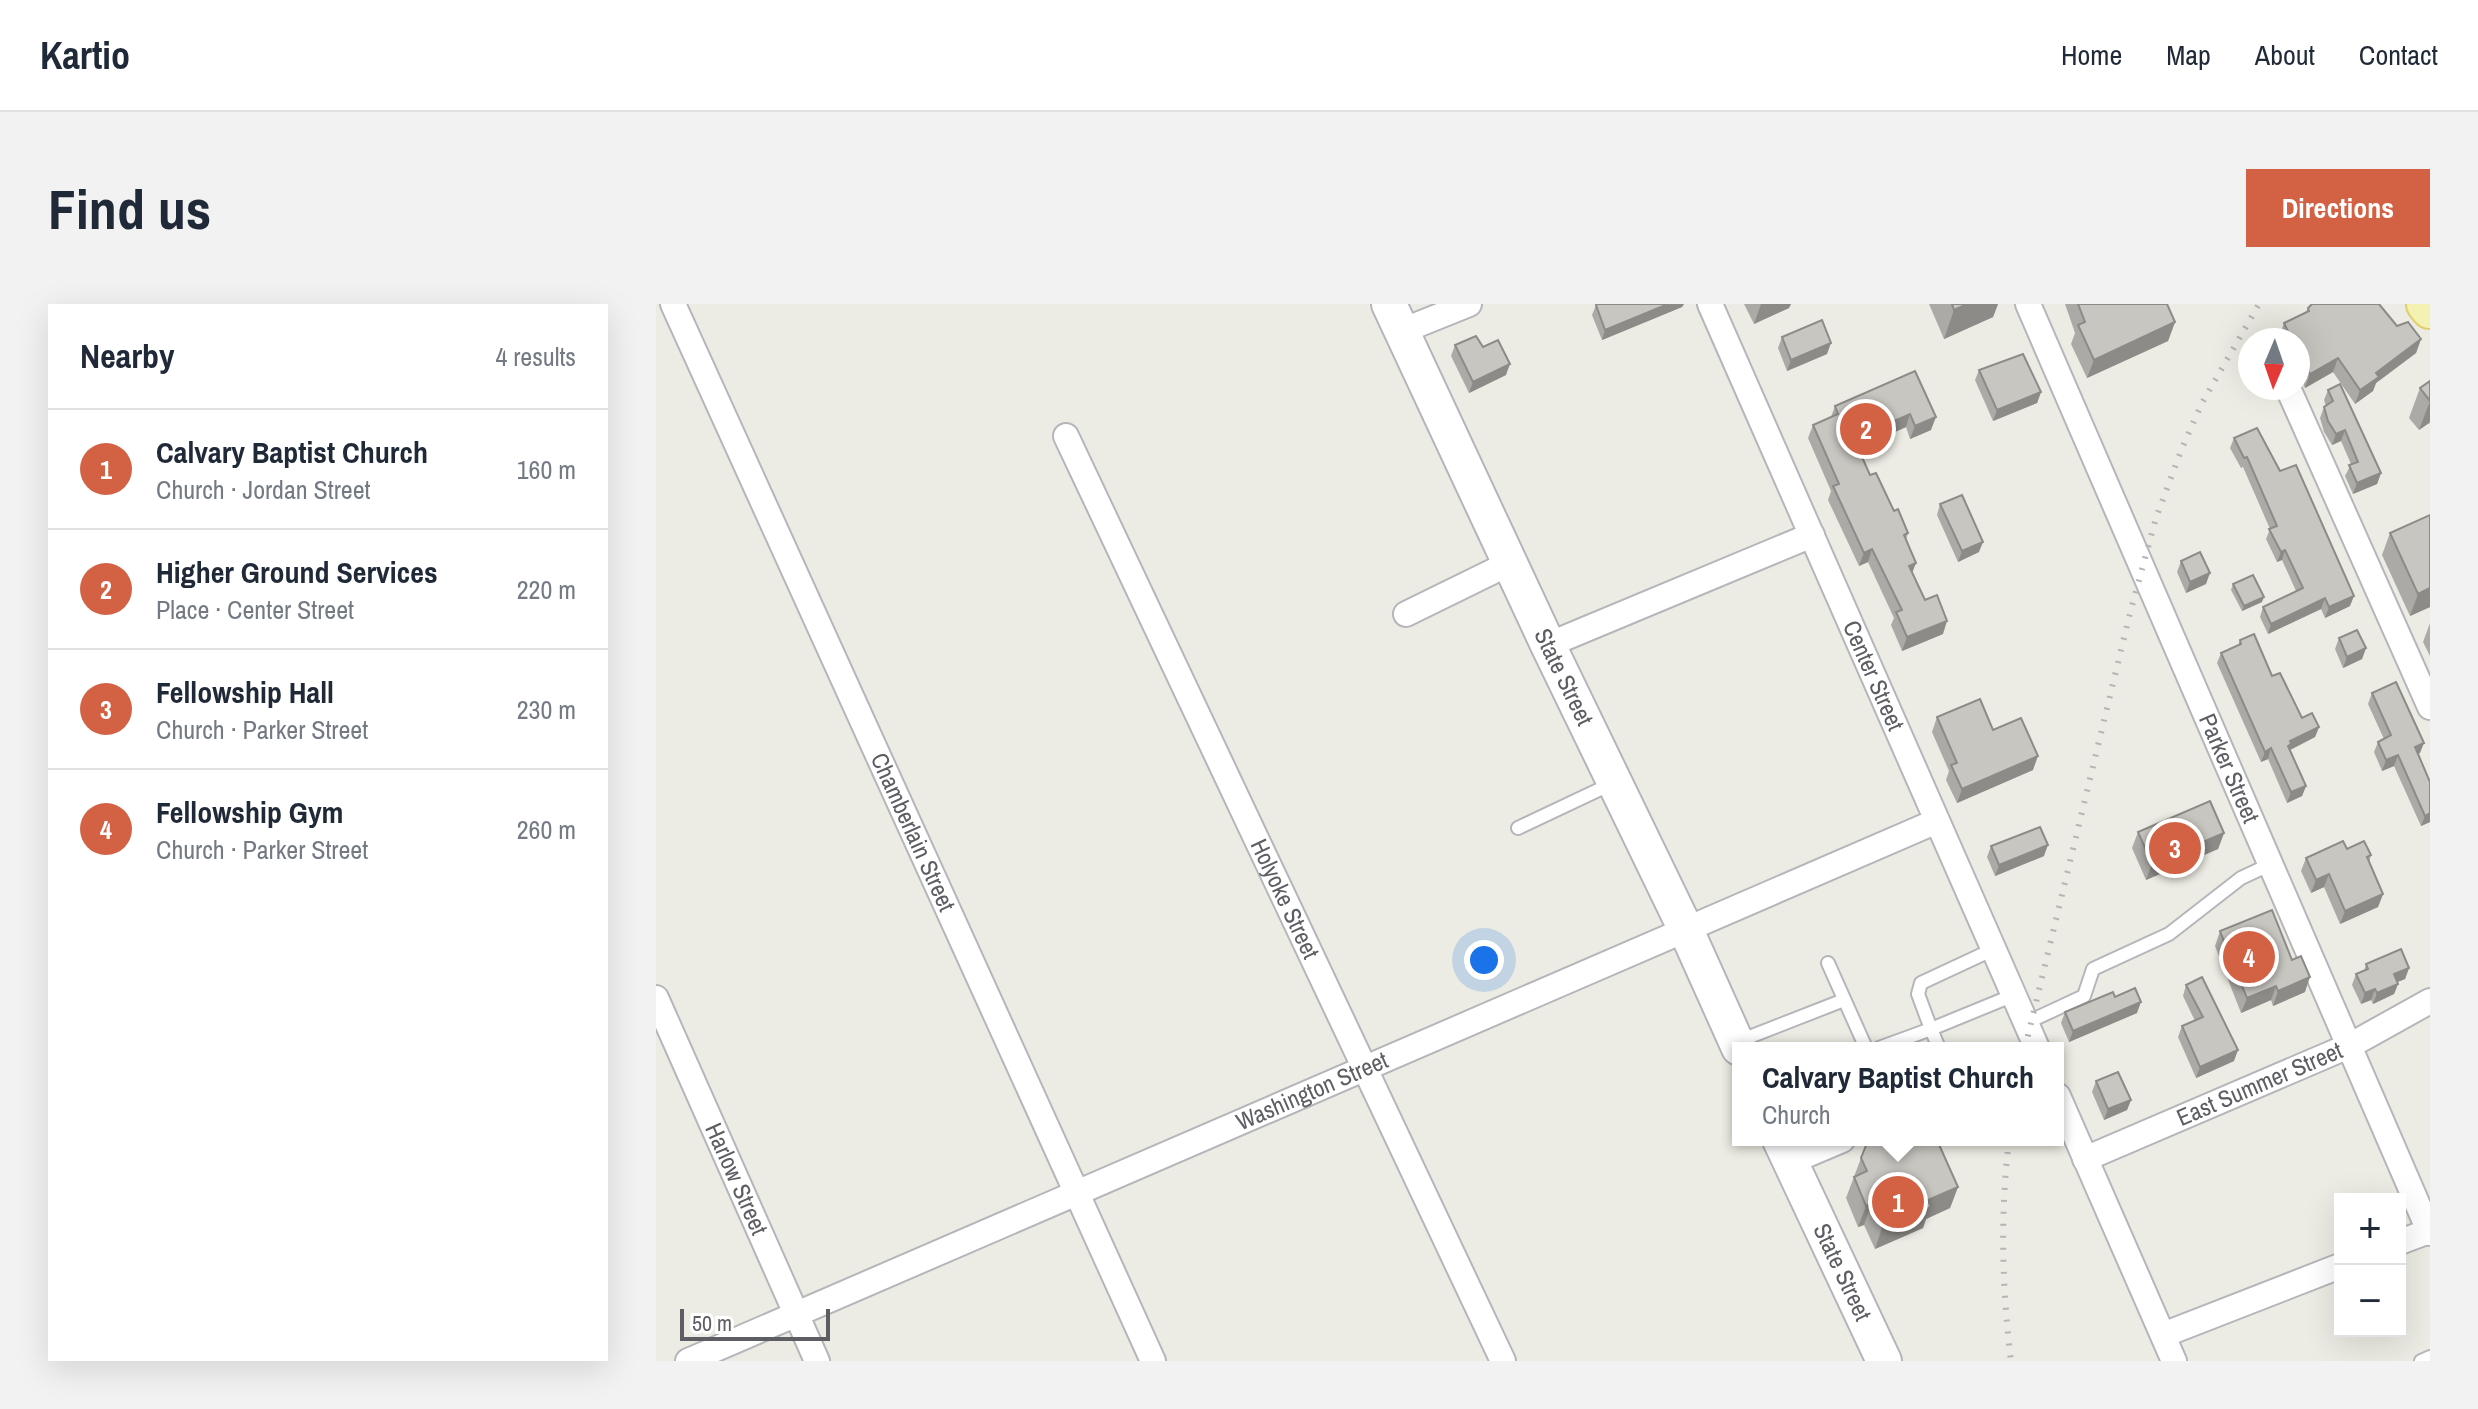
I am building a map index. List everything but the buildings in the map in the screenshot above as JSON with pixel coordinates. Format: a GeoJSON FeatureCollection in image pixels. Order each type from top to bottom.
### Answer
{"type":"FeatureCollection","features":[{"type":"Feature","properties":{"kind":"main road"},"geometry":{"type":"LineString","coordinates":[[2426,304],[2430,309]]}},
{"type":"Feature","properties":{"kind":"main road","name":"State Street"},"geometry":{"type":"LineString","coordinates":[[1396,318],[1737,1042]]}},
{"type":"Feature","properties":{"kind":"main road","name":"State Street"},"geometry":{"type":"LineString","coordinates":[[1785,1151],[1884,1361]]}},
{"type":"Feature","properties":{"kind":"street","name":"Chamberlain Street"},"geometry":{"type":"LineString","coordinates":[[673,304],[1153,1361]]}},
{"type":"Feature","properties":{"kind":"street"},"geometry":{"type":"LineString","coordinates":[[1396,318],[1469,304]]}},
{"type":"Feature","properties":{"kind":"street","name":"Center Street"},"geometry":{"type":"LineString","coordinates":[[1710,304],[2034,1042]]}},
{"type":"Feature","properties":{"kind":"street","name":"Parker Street"},"geometry":{"type":"LineString","coordinates":[[2028,304],[2430,1232]]}},
{"type":"Feature","properties":{"kind":"street"},"geometry":{"type":"LineString","coordinates":[[2293,400],[2430,707]]}},
{"type":"Feature","properties":{"kind":"street","name":"Holyoke Street"},"geometry":{"type":"LineString","coordinates":[[1066,436],[1503,1361]]}},
{"type":"Feature","properties":{"kind":"street"},"geometry":{"type":"LineString","coordinates":[[1548,645],[1812,535]]}},
{"type":"Feature","properties":{"kind":"street"},"geometry":{"type":"LineString","coordinates":[[1406,614],[1510,563]]}},
{"type":"Feature","properties":{"kind":"street","name":"Washington Street"},"geometry":{"type":"LineString","coordinates":[[688,1361],[1937,821]]}},
{"type":"Feature","properties":{"kind":"street","name":"Harlow Street"},"geometry":{"type":"LineString","coordinates":[[656,998],[817,1361]]}},
{"type":"Feature","properties":{"kind":"street","name":"East Summer Street"},"geometry":{"type":"LineString","coordinates":[[2085,1159],[2351,1045],[2430,1001]]}},
{"type":"Feature","properties":{"kind":"street"},"geometry":{"type":"LineString","coordinates":[[2064,1110],[2174,1361]]}},
{"type":"Feature","properties":{"kind":"street"},"geometry":{"type":"LineString","coordinates":[[1785,1151],[1811,1146]]}},
{"type":"Feature","properties":{"kind":"street"},"geometry":{"type":"LineString","coordinates":[[2406,1240],[2430,1232]]}},
{"type":"Feature","properties":{"kind":"street"},"geometry":{"type":"LineString","coordinates":[[2163,1335],[2334,1268]]}},
{"type":"Feature","properties":{"kind":"lane"},"geometry":{"type":"LineString","coordinates":[[1518,828],[1614,782]]}},
{"type":"Feature","properties":{"kind":"lane"},"geometry":{"type":"LineString","coordinates":[[2026,1023],[2084,996],[2093,969],[2169,934],[2241,878],[2271,864]]}},
{"type":"Feature","properties":{"kind":"lane"},"geometry":{"type":"LineString","coordinates":[[1936,1042],[1918,994],[1921,983],[1994,949]]}},
{"type":"Feature","properties":{"kind":"lane"},"geometry":{"type":"LineString","coordinates":[[1828,963],[1863,1042]]}},
{"type":"Feature","properties":{"kind":"lane"},"geometry":{"type":"LineString","coordinates":[[1895,1042],[2014,995]]}},
{"type":"Feature","properties":{"kind":"lane"},"geometry":{"type":"LineString","coordinates":[[1745,1042],[1844,1000]]}},
{"type":"Feature","properties":{"kind":"lane"},"geometry":{"type":"LineString","coordinates":[[2421,1361],[2430,1357]]}},
{"type":"Feature","properties":{"kind":"railway"},"geometry":{"type":"LineString","coordinates":[[2026,1042],[2129,617],[2156,518],[2202,403],[2259,304]]}},
{"type":"Feature","properties":{"kind":"railway"},"geometry":{"type":"LineString","coordinates":[[2008,1146],[2003,1250],[2011,1361]]}},
{"type":"Feature","properties":{"kind":"place","name":"Higher Ground Services"},"geometry":{"type":"Point","coordinates":[1866,429]}},
{"type":"Feature","properties":{"kind":"place","name":"Fellowship Hall"},"geometry":{"type":"Point","coordinates":[2175,848]}},
{"type":"Feature","properties":{"kind":"place","name":"Fellowship Gym"},"geometry":{"type":"Point","coordinates":[2249,957]}},
{"type":"Feature","properties":{"kind":"place","name":"Calvary Baptist Church"},"geometry":{"type":"Point","coordinates":[1898,1202]}}]}
